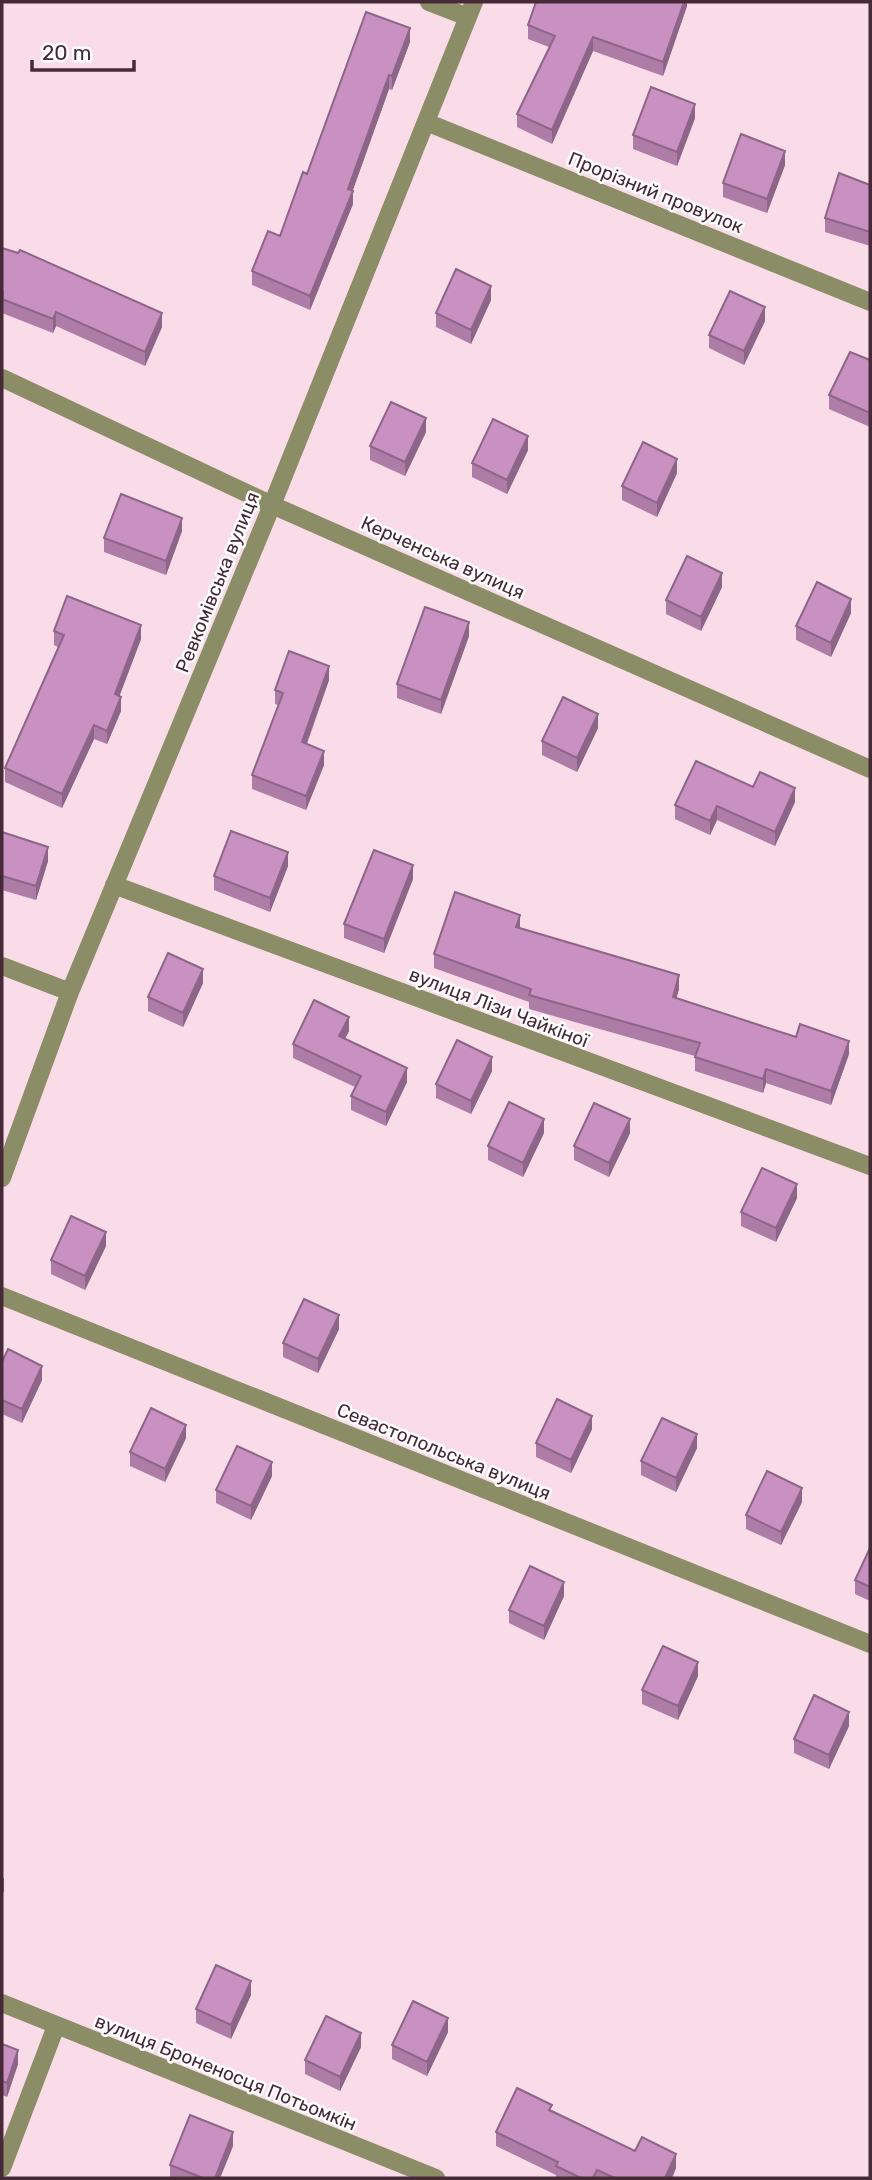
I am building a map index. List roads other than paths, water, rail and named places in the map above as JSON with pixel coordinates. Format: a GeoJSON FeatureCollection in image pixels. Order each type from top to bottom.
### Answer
{"type":"FeatureCollection","features":[{"type":"Feature","properties":{"kind":"street"},"geometry":{"type":"LineString","coordinates":[[429,2],[471,9]]}},
{"type":"Feature","properties":{"kind":"street","name":"Ревкомівська вулиця"},"geometry":{"type":"LineString","coordinates":[[2,1178],[70,992],[272,505],[471,9]]}},
{"type":"Feature","properties":{"kind":"street","name":"Прорізний провулок"},"geometry":{"type":"LineString","coordinates":[[426,122],[870,302]]}},
{"type":"Feature","properties":{"kind":"street","name":"Керченська вулиця"},"geometry":{"type":"LineString","coordinates":[[2,378],[272,505],[870,769]]}},
{"type":"Feature","properties":{"kind":"street","name":"вулиця Лізи Чайкіної"},"geometry":{"type":"LineString","coordinates":[[114,885],[870,1166]]}},
{"type":"Feature","properties":{"kind":"street"},"geometry":{"type":"LineString","coordinates":[[2,967],[70,992]]}},
{"type":"Feature","properties":{"kind":"street","name":"Севастопольська вулиця"},"geometry":{"type":"LineString","coordinates":[[2,1296],[870,1644]]}},
{"type":"Feature","properties":{"kind":"street","name":"вулиця Броненосця Потьомкін"},"geometry":{"type":"LineString","coordinates":[[2,2003],[436,2178]]}},
{"type":"Feature","properties":{"kind":"street"},"geometry":{"type":"LineString","coordinates":[[2,2168],[57,2026]]}}]}
